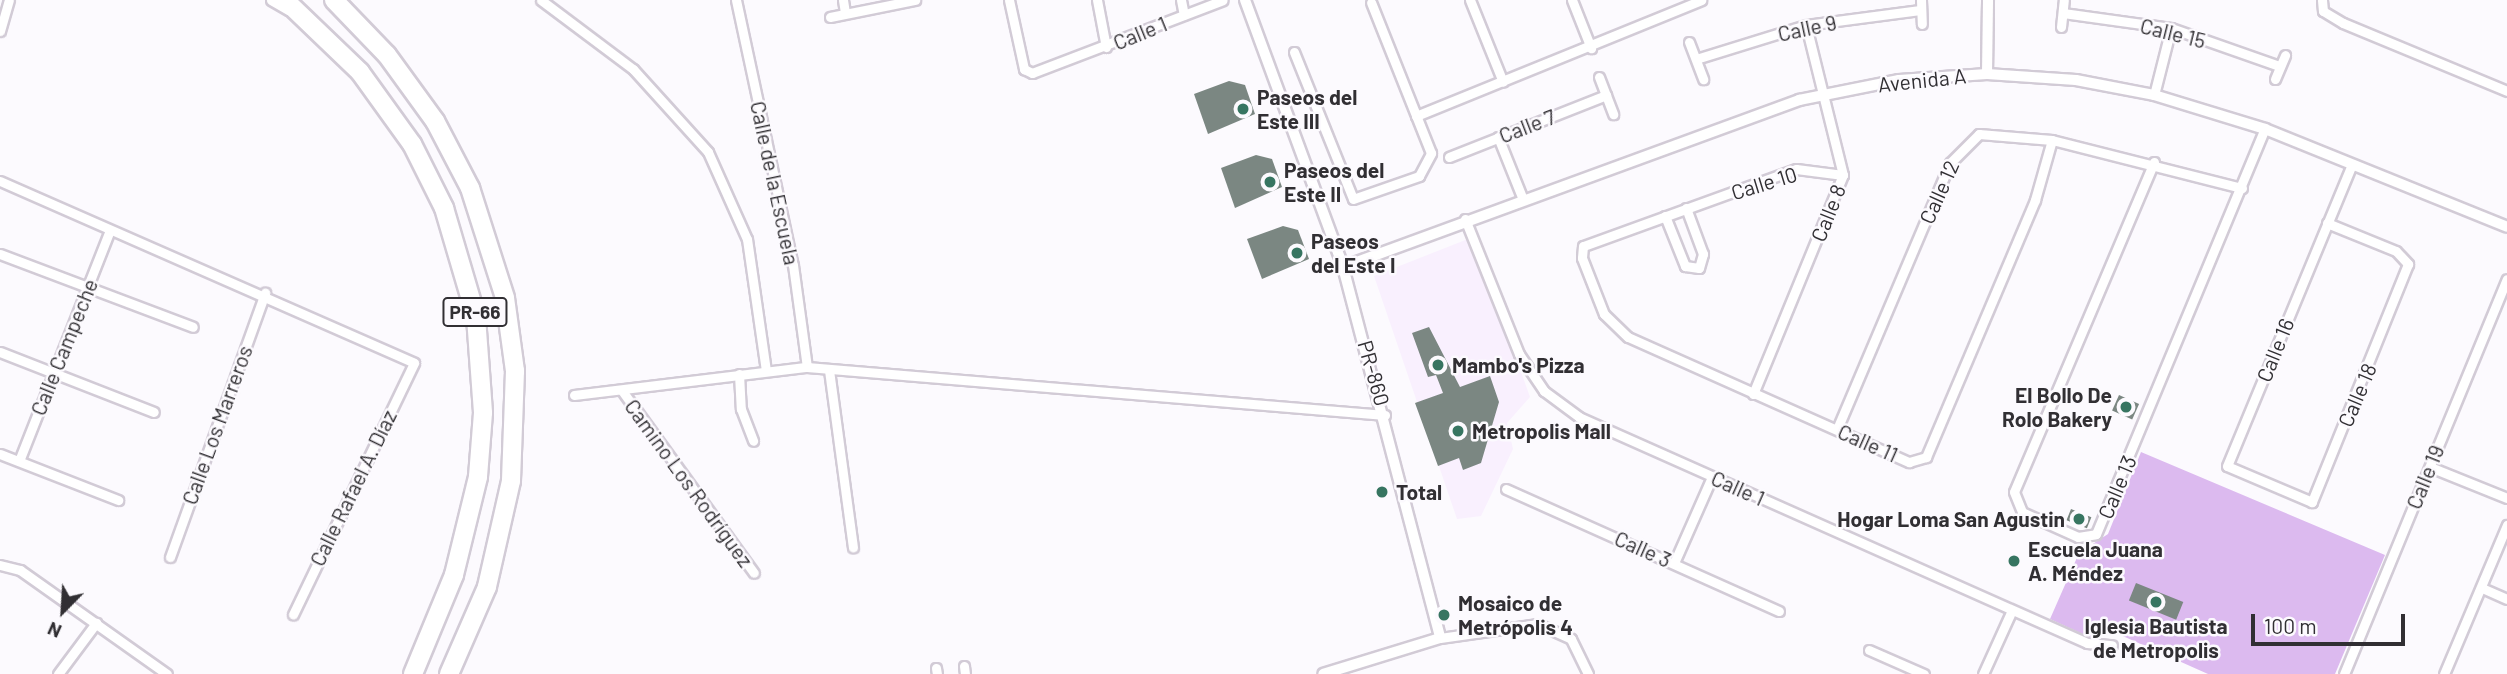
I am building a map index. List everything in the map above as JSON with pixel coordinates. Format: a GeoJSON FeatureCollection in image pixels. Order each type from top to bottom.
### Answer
{"type":"FeatureCollection","features":[{"type":"Feature","properties":{"kind":"highway","name":"PR-66"},"geometry":{"type":"LineString","coordinates":[[285,0],[325,35],[412,144],[444,208],[476,317],[483,413],[478,477],[454,575],[413,674]]}},
{"type":"Feature","properties":{"kind":"highway","name":"PR-66"},"geometry":{"type":"LineString","coordinates":[[334,0],[387,55],[435,121],[470,188],[505,298],[515,371],[511,481],[487,587],[449,674]]}},
{"type":"Feature","properties":{"kind":"street"},"geometry":{"type":"LineString","coordinates":[[0,31],[9,0]]}},
{"type":"Feature","properties":{"kind":"street"},"geometry":{"type":"LineString","coordinates":[[271,0],[325,35]]}},
{"type":"Feature","properties":{"kind":"street"},"geometry":{"type":"LineString","coordinates":[[541,0],[633,69],[708,152],[747,239],[766,371]]}},
{"type":"Feature","properties":{"kind":"street","name":"Calle de la Escuela"},"geometry":{"type":"LineString","coordinates":[[736,0],[793,265],[807,367]]}},
{"type":"Feature","properties":{"kind":"street"},"geometry":{"type":"LineString","coordinates":[[843,0],[845,13]]}},
{"type":"Feature","properties":{"kind":"street"},"geometry":{"type":"LineString","coordinates":[[830,17],[915,0]]}},
{"type":"Feature","properties":{"kind":"street","name":"Calle 1"},"geometry":{"type":"LineString","coordinates":[[1009,0],[1024,69],[1058,66],[1223,0]]}},
{"type":"Feature","properties":{"kind":"street"},"geometry":{"type":"LineString","coordinates":[[1097,0],[1106,47]]}},
{"type":"Feature","properties":{"kind":"street"},"geometry":{"type":"LineString","coordinates":[[1181,0],[1184,15]]}},
{"type":"Feature","properties":{"kind":"street","name":"PR-860"},"geometry":{"type":"LineString","coordinates":[[1245,0],[1343,267],[1385,415],[1440,638]]}},
{"type":"Feature","properties":{"kind":"street"},"geometry":{"type":"LineString","coordinates":[[1470,0],[1503,82]]}},
{"type":"Feature","properties":{"kind":"street"},"geometry":{"type":"LineString","coordinates":[[1572,0],[1591,48]]}},
{"type":"Feature","properties":{"kind":"street"},"geometry":{"type":"LineString","coordinates":[[1416,116],[1591,48],[1678,4],[1701,0]]}},
{"type":"Feature","properties":{"kind":"street"},"geometry":{"type":"LineString","coordinates":[[1987,74],[1988,0]]}},
{"type":"Feature","properties":{"kind":"street"},"geometry":{"type":"LineString","coordinates":[[2061,27],[2064,0]]}},
{"type":"Feature","properties":{"kind":"street"},"geometry":{"type":"LineString","coordinates":[[2322,0],[2323,11],[2343,23],[2507,91]]}},
{"type":"Feature","properties":{"kind":"street"},"geometry":{"type":"LineString","coordinates":[[1294,52],[1353,199],[1419,176],[1428,164],[1431,153],[1371,2]]}},
{"type":"Feature","properties":{"kind":"street"},"geometry":{"type":"LineString","coordinates":[[1921,5],[1922,24]]}},
{"type":"Feature","properties":{"kind":"street","name":"Calle 9"},"geometry":{"type":"LineString","coordinates":[[1696,59],[1806,25],[1921,5]]}},
{"type":"Feature","properties":{"kind":"street","name":"Calle 15"},"geometry":{"type":"LineString","coordinates":[[2063,13],[2172,28],[2279,66]]}},
{"type":"Feature","properties":{"kind":"street","name":"Calle 8"},"geometry":{"type":"LineString","coordinates":[[1752,394],[1843,176],[1806,25]]}},
{"type":"Feature","properties":{"kind":"street"},"geometry":{"type":"LineString","coordinates":[[2154,95],[2172,28]]}},
{"type":"Feature","properties":{"kind":"street"},"geometry":{"type":"LineString","coordinates":[[1689,41],[1703,79]]}},
{"type":"Feature","properties":{"kind":"street"},"geometry":{"type":"LineString","coordinates":[[2275,79],[2285,55]]}},
{"type":"Feature","properties":{"kind":"street","name":"Avenida A"},"geometry":{"type":"LineString","coordinates":[[1343,267],[1522,197],[1823,93],[1987,74],[2076,80],[2154,95],[2265,129],[2507,227]]}},
{"type":"Feature","properties":{"kind":"street"},"geometry":{"type":"LineString","coordinates":[[1599,77],[1613,114]]}},
{"type":"Feature","properties":{"kind":"street","name":"Calle 7"},"geometry":{"type":"LineString","coordinates":[[1448,157],[1606,95]]}},
{"type":"Feature","properties":{"kind":"street","name":"Calle 13"},"geometry":{"type":"LineString","coordinates":[[2154,162],[2014,492],[2022,512],[2078,537],[2096,534],[2265,129]]}},
{"type":"Feature","properties":{"kind":"street","name":"Calle 12"},"geometry":{"type":"LineString","coordinates":[[1837,429],[1961,146],[1979,134],[2052,140],[2154,162],[2242,188]]}},
{"type":"Feature","properties":{"kind":"street"},"geometry":{"type":"LineString","coordinates":[[1498,137],[1522,197]]}},
{"type":"Feature","properties":{"kind":"street","name":"Calle 11"},"geometry":{"type":"LineString","coordinates":[[1583,252],[1604,314],[1628,337],[1909,462],[1926,457],[2035,200],[2052,140]]}},
{"type":"Feature","properties":{"kind":"street"},"geometry":{"type":"LineString","coordinates":[[2328,223],[2352,164]]}},
{"type":"Feature","properties":{"kind":"street","name":"Calle 10"},"geometry":{"type":"LineString","coordinates":[[1583,252],[1583,246],[1796,169],[1843,176]]}},
{"type":"Feature","properties":{"kind":"street"},"geometry":{"type":"LineString","coordinates":[[0,181],[109,232],[265,293]]}},
{"type":"Feature","properties":{"kind":"street"},"geometry":{"type":"LineString","coordinates":[[1665,216],[1685,266],[1699,268],[1703,254],[1686,208]]}},
{"type":"Feature","properties":{"kind":"street","name":"Calle 1"},"geometry":{"type":"LineString","coordinates":[[1465,219],[1519,354],[1544,391],[1579,417],[2087,643],[2112,645]]}},
{"type":"Feature","properties":{"kind":"street","name":"Calle 18"},"geometry":{"type":"LineString","coordinates":[[2312,502],[2408,264],[2396,251],[2328,223]]}},
{"type":"Feature","properties":{"kind":"street","name":"Calle 16"},"geometry":{"type":"LineString","coordinates":[[2312,502],[2227,466],[2328,223]]}},
{"type":"Feature","properties":{"kind":"street","name":"Calle Campeche"},"geometry":{"type":"LineString","coordinates":[[19,461],[109,232]]}},
{"type":"Feature","properties":{"kind":"street"},"geometry":{"type":"LineString","coordinates":[[0,254],[193,327]]}},
{"type":"Feature","properties":{"kind":"street","name":"Calle 19"},"geometry":{"type":"LineString","coordinates":[[2344,674],[2504,295],[2507,279]]}},
{"type":"Feature","properties":{"kind":"street","name":"Calle Rafael A. Díaz"},"geometry":{"type":"LineString","coordinates":[[265,293],[414,363],[293,614]]}},
{"type":"Feature","properties":{"kind":"street","name":"Calle Los Marreros"},"geometry":{"type":"LineString","coordinates":[[170,557],[265,293]]}},
{"type":"Feature","properties":{"kind":"street"},"geometry":{"type":"LineString","coordinates":[[0,352],[154,412]]}},
{"type":"Feature","properties":{"kind":"street"},"geometry":{"type":"LineString","coordinates":[[574,395],[624,392],[740,374],[807,367],[1385,415]]}},
{"type":"Feature","properties":{"kind":"street"},"geometry":{"type":"LineString","coordinates":[[829,370],[853,547]]}},
{"type":"Feature","properties":{"kind":"street"},"geometry":{"type":"LineString","coordinates":[[740,374],[741,409],[753,442]]}},
{"type":"Feature","properties":{"kind":"street","name":"Camino Los Rodríguez"},"geometry":{"type":"LineString","coordinates":[[624,392],[754,573]]}},
{"type":"Feature","properties":{"kind":"street"},"geometry":{"type":"LineString","coordinates":[[0,454],[118,500]]}},
{"type":"Feature","properties":{"kind":"street"},"geometry":{"type":"LineString","coordinates":[[2430,467],[2507,498]]}},
{"type":"Feature","properties":{"kind":"street"},"geometry":{"type":"LineString","coordinates":[[1674,563],[1712,477]]}},
{"type":"Feature","properties":{"kind":"street","name":"Calle 3"},"geometry":{"type":"LineString","coordinates":[[1506,489],[1779,611]]}},
{"type":"Feature","properties":{"kind":"street"},"geometry":{"type":"LineString","coordinates":[[2444,674],[2507,525]]}},
{"type":"Feature","properties":{"kind":"street"},"geometry":{"type":"LineString","coordinates":[[0,565],[20,570],[167,674]]}},
{"type":"Feature","properties":{"kind":"street"},"geometry":{"type":"LineString","coordinates":[[2482,588],[2507,599]]}},
{"type":"Feature","properties":{"kind":"street"},"geometry":{"type":"LineString","coordinates":[[1983,674],[2012,610]]}},
{"type":"Feature","properties":{"kind":"street"},"geometry":{"type":"LineString","coordinates":[[58,674],[96,622]]}},
{"type":"Feature","properties":{"kind":"street"},"geometry":{"type":"LineString","coordinates":[[1323,674],[1440,638],[1538,624],[1571,639],[1588,674]]}},
{"type":"Feature","properties":{"kind":"street"},"geometry":{"type":"LineString","coordinates":[[1869,650],[1924,674]]}},
{"type":"Feature","properties":{"kind":"shaded area"},"geometry":{"type":"Polygon","coordinates":[[[1473,237],[1530,397],[1507,423],[1513,449],[1481,516],[1457,519],[1374,276],[1473,237]]]}},
{"type":"Feature","properties":{"kind":"shaded area"},"geometry":{"type":"Polygon","coordinates":[[[2141,452],[2385,555],[2335,674],[2208,674],[2116,633],[2089,637],[2050,619],[2079,553],[2108,534],[2141,452]]]}},
{"type":"Feature","properties":{"kind":"building","name":"Paseos del Este III"},"geometry":{"type":"Polygon","coordinates":[[[1229,81],[1245,85],[1255,114],[1208,134],[1194,94],[1229,81]]]}},
{"type":"Feature","properties":{"kind":"building","name":"Paseos del Este II"},"geometry":{"type":"Polygon","coordinates":[[[1256,155],[1272,159],[1282,187],[1235,208],[1221,168],[1256,155]]]}},
{"type":"Feature","properties":{"kind":"building","name":"Paseos del Este I"},"geometry":{"type":"Polygon","coordinates":[[[1283,226],[1298,230],[1309,259],[1262,279],[1247,239],[1283,226]]]}},
{"type":"Feature","properties":{"kind":"building","name":"Metropolis Mall"},"geometry":{"type":"Polygon","coordinates":[[[1429,327],[1460,387],[1490,376],[1499,402],[1481,463],[1463,470],[1459,458],[1438,466],[1415,403],[1443,393],[1436,375],[1428,377],[1412,333],[1429,327]]]}},
{"type":"Feature","properties":{"kind":"building","name":"El Bollo De Rolo Bakery"},"geometry":{"type":"Polygon","coordinates":[[[2119,395],[2139,404],[2132,419],[2112,411],[2119,395]]]}},
{"type":"Feature","properties":{"kind":"building","name":"Hogar Loma San Agustin"},"geometry":{"type":"Polygon","coordinates":[[[2071,509],[2091,517],[2087,528],[2067,520],[2071,509]]]}},
{"type":"Feature","properties":{"kind":"building","name":"Iglesia Bautista de Metropolis"},"geometry":{"type":"Polygon","coordinates":[[[2136,583],[2183,602],[2176,620],[2129,601],[2136,583]]]}},
{"type":"Feature","properties":{"kind":"place","name":"Paseos del Este III"},"geometry":{"type":"Point","coordinates":[1243,109]}},
{"type":"Feature","properties":{"kind":"place","name":"Paseos del Este II"},"geometry":{"type":"Point","coordinates":[1270,182]}},
{"type":"Feature","properties":{"kind":"place","name":"Paseos del Este I"},"geometry":{"type":"Point","coordinates":[1297,253]}},
{"type":"Feature","properties":{"kind":"place","name":"Mambo's Pizza"},"geometry":{"type":"Point","coordinates":[1438,365]}},
{"type":"Feature","properties":{"kind":"place","name":"El Bollo De Rolo Bakery"},"geometry":{"type":"Point","coordinates":[2126,407]}},
{"type":"Feature","properties":{"kind":"place","name":"Metropolis Mall"},"geometry":{"type":"Point","coordinates":[1458,431]}},
{"type":"Feature","properties":{"kind":"place","name":"Total"},"geometry":{"type":"Point","coordinates":[1382,492]}},
{"type":"Feature","properties":{"kind":"place","name":"Hogar Loma San Agustin"},"geometry":{"type":"Point","coordinates":[2079,519]}},
{"type":"Feature","properties":{"kind":"place","name":"Escuela Juana A. Méndez"},"geometry":{"type":"Point","coordinates":[2014,561]}},
{"type":"Feature","properties":{"kind":"place","name":"Iglesia Bautista de Metropolis"},"geometry":{"type":"Point","coordinates":[2156,602]}},
{"type":"Feature","properties":{"kind":"place","name":"Mosaico de Metrópolis 4"},"geometry":{"type":"Point","coordinates":[1444,615]}}]}
